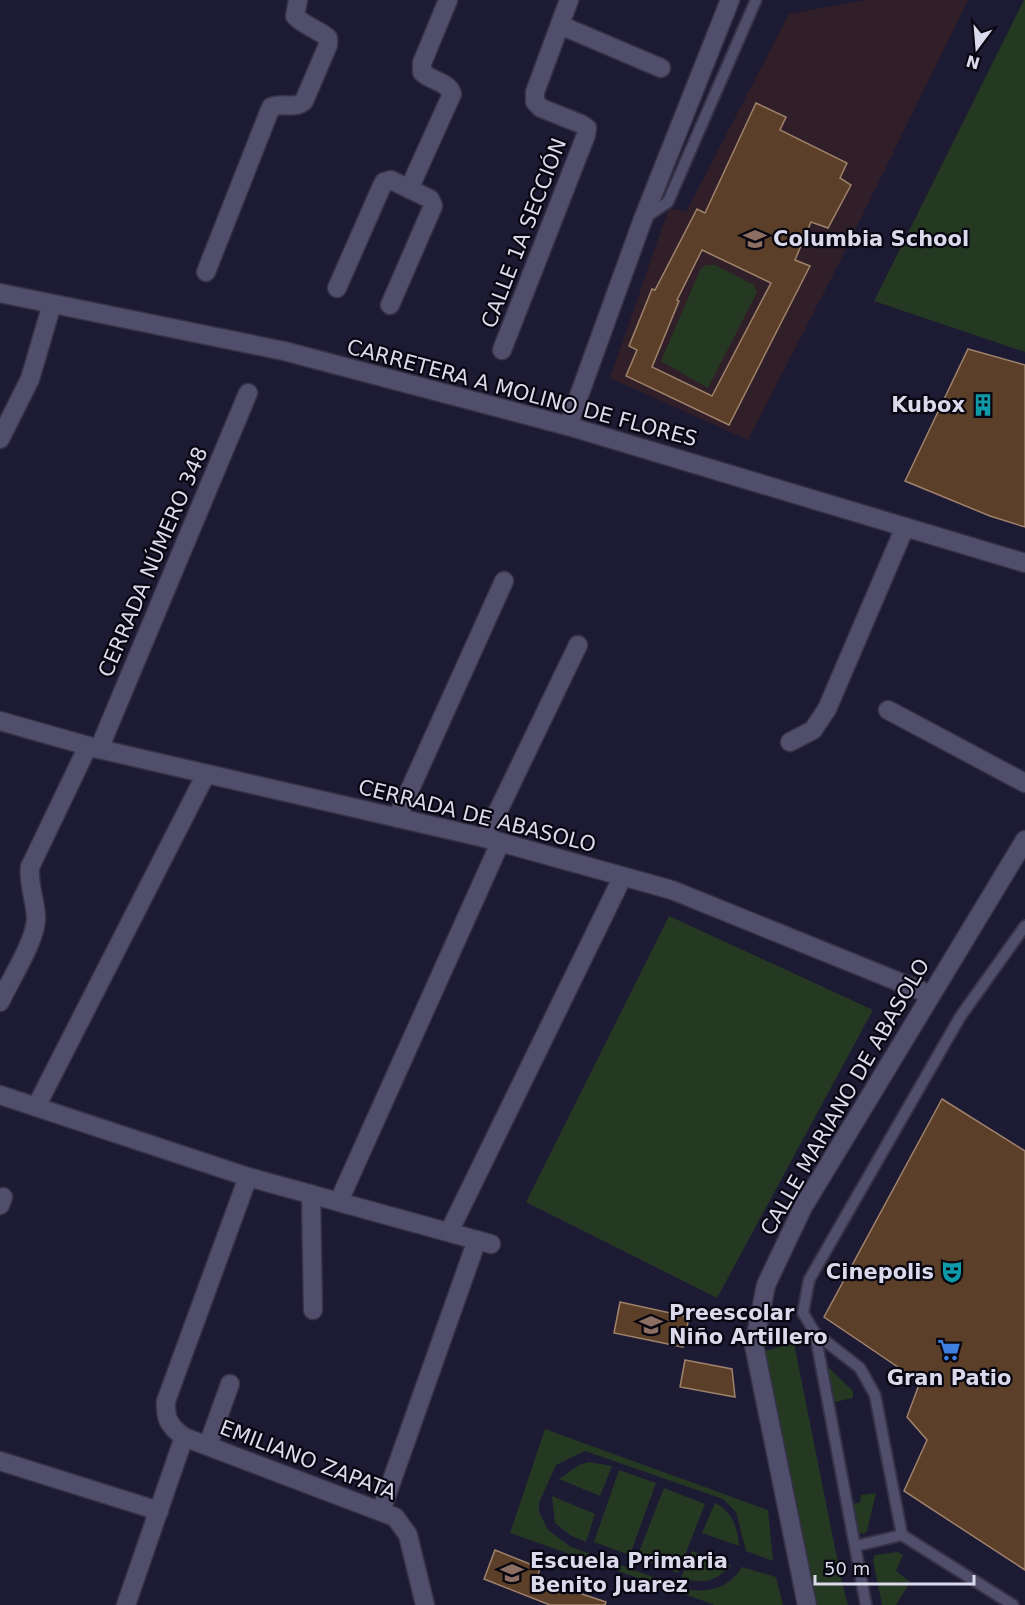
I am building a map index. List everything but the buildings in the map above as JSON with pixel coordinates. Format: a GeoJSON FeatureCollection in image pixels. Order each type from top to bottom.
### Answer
{"type":"FeatureCollection","features":[{"type":"Feature","properties":{"kind":"street"},"geometry":{"type":"LineString","coordinates":[[206,272],[271,107],[277,104],[296,106],[304,101],[328,45],[328,39],[322,33],[295,16],[298,0]]}},
{"type":"Feature","properties":{"kind":"street"},"geometry":{"type":"LineString","coordinates":[[408,189],[452,94],[447,86],[426,77],[422,72],[422,63],[448,0]]}},
{"type":"Feature","properties":{"kind":"street","name":"CALLE 1A SECCIÓN"},"geometry":{"type":"LineString","coordinates":[[502,350],[586,135],[587,128],[581,124],[542,108],[535,102],[535,92],[569,0]]}},
{"type":"Feature","properties":{"kind":"street"},"geometry":{"type":"LineString","coordinates":[[568,426],[643,219],[730,0]]}},
{"type":"Feature","properties":{"kind":"street"},"geometry":{"type":"LineString","coordinates":[[560,25],[661,68]]}},
{"type":"Feature","properties":{"kind":"street"},"geometry":{"type":"LineString","coordinates":[[337,288],[384,182],[391,180],[430,199],[434,206],[390,304]]}},
{"type":"Feature","properties":{"kind":"street","name":"CARRETERA A MOLINO DE FLORES"},"geometry":{"type":"LineString","coordinates":[[0,293],[284,351],[568,426],[1025,563]]}},
{"type":"Feature","properties":{"kind":"street"},"geometry":{"type":"LineString","coordinates":[[0,439],[30,379],[52,304]]}},
{"type":"Feature","properties":{"kind":"street","name":"CERRADA NÚMERO 348"},"geometry":{"type":"LineString","coordinates":[[0,1002],[36,919],[29,879],[30,867],[93,747],[248,393]]}},
{"type":"Feature","properties":{"kind":"street"},"geometry":{"type":"LineString","coordinates":[[790,742],[813,730],[827,709],[905,527]]}},
{"type":"Feature","properties":{"kind":"street"},"geometry":{"type":"LineString","coordinates":[[397,818],[504,581]]}},
{"type":"Feature","properties":{"kind":"street"},"geometry":{"type":"LineString","coordinates":[[339,1201],[492,840],[578,645]]}},
{"type":"Feature","properties":{"kind":"street"},"geometry":{"type":"LineString","coordinates":[[888,710],[1025,783]]}},
{"type":"Feature","properties":{"kind":"street","name":"CERRADA DE ABASOLO"},"geometry":{"type":"LineString","coordinates":[[0,721],[93,747],[492,840],[622,878],[672,890],[929,994]]}},
{"type":"Feature","properties":{"kind":"street"},"geometry":{"type":"LineString","coordinates":[[36,1107],[206,774]]}},
{"type":"Feature","properties":{"kind":"street","name":"CALLE MARIANO DE ABASOLO"},"geometry":{"type":"LineString","coordinates":[[807,1605],[754,1345],[766,1285],[803,1207],[929,994],[1025,840]]}},
{"type":"Feature","properties":{"kind":"street"},"geometry":{"type":"LineString","coordinates":[[449,1232],[622,878]]}},
{"type":"Feature","properties":{"kind":"street"},"geometry":{"type":"LineString","coordinates":[[0,1095],[248,1177],[484,1242],[381,1511]]}},
{"type":"Feature","properties":{"kind":"street"},"geometry":{"type":"LineString","coordinates":[[126,1605],[184,1437],[170,1427],[165,1415],[166,1401],[248,1177]]}},
{"type":"Feature","properties":{"kind":"street"},"geometry":{"type":"LineString","coordinates":[[310,1194],[313,1310]]}},
{"type":"Feature","properties":{"kind":"street"},"geometry":{"type":"LineString","coordinates":[[208,1445],[230,1384]]}},
{"type":"Feature","properties":{"kind":"street","name":"EMILIANO ZAPATA"},"geometry":{"type":"LineString","coordinates":[[184,1437],[395,1516],[408,1535],[424,1605]]}},
{"type":"Feature","properties":{"kind":"street"},"geometry":{"type":"LineString","coordinates":[[0,1461],[159,1511]]}},
{"type":"Feature","properties":{"kind":"lane"},"geometry":{"type":"LineString","coordinates":[[643,219],[668,202],[756,0]]}},
{"type":"Feature","properties":{"kind":"lane"},"geometry":{"type":"LineString","coordinates":[[866,1605],[815,1333],[803,1313],[809,1280],[960,1017],[1025,926]]}},
{"type":"Feature","properties":{"kind":"lane"},"geometry":{"type":"LineString","coordinates":[[815,1333],[860,1368],[875,1395],[902,1535]]}},
{"type":"Feature","properties":{"kind":"lane"},"geometry":{"type":"LineString","coordinates":[[856,1546],[902,1535],[1013,1605]]}},
{"type":"Feature","properties":{"kind":"shaded area","name":"Columbia School"},"geometry":{"type":"Polygon","coordinates":[[[865,0],[968,0],[838,265],[748,440],[610,378],[669,208],[686,212],[789,14],[865,0]]]}},
{"type":"Feature","properties":{"kind":"green space"},"geometry":{"type":"Polygon","coordinates":[[[1025,0],[1025,352],[874,301],[1025,0]]]}},
{"type":"Feature","properties":{"kind":"green space"},"geometry":{"type":"Polygon","coordinates":[[[715,265],[754,285],[757,292],[708,388],[661,361],[701,268],[715,265]]]}},
{"type":"Feature","properties":{"kind":"green space"},"geometry":{"type":"Polygon","coordinates":[[[669,916],[873,1010],[717,1298],[526,1202],[669,916]]]}},
{"type":"Feature","properties":{"kind":"green space"},"geometry":{"type":"Polygon","coordinates":[[[794,1343],[848,1605],[810,1605],[761,1352],[794,1343]]]}},
{"type":"Feature","properties":{"kind":"green space"},"geometry":{"type":"Polygon","coordinates":[[[819,1358],[853,1391],[853,1398],[830,1403],[819,1358]]]}},
{"type":"Feature","properties":{"kind":"green space"},"geometry":{"type":"Polygon","coordinates":[[[545,1429],[768,1510],[773,1561],[746,1551],[736,1512],[723,1499],[585,1451],[556,1465],[539,1503],[539,1512],[548,1530],[571,1547],[689,1590],[719,1587],[731,1580],[742,1567],[776,1577],[783,1605],[715,1605],[510,1533],[545,1429]]]}},
{"type":"Feature","properties":{"kind":"green space"},"geometry":{"type":"Polygon","coordinates":[[[589,1462],[612,1466],[600,1496],[559,1479],[579,1465],[589,1462]]]}},
{"type":"Feature","properties":{"kind":"green space"},"geometry":{"type":"Polygon","coordinates":[[[619,1470],[656,1483],[630,1555],[594,1542],[619,1470]]]}},
{"type":"Feature","properties":{"kind":"green space"},"geometry":{"type":"Polygon","coordinates":[[[664,1488],[705,1504],[678,1573],[637,1557],[664,1488]]]}},
{"type":"Feature","properties":{"kind":"green space"},"geometry":{"type":"Polygon","coordinates":[[[876,1493],[867,1531],[864,1534],[855,1531],[848,1504],[860,1503],[861,1495],[876,1493]]]}},
{"type":"Feature","properties":{"kind":"green space"},"geometry":{"type":"Polygon","coordinates":[[[552,1496],[595,1514],[586,1542],[570,1535],[555,1523],[552,1496]]]}},
{"type":"Feature","properties":{"kind":"green space"},"geometry":{"type":"Polygon","coordinates":[[[715,1503],[730,1515],[739,1546],[702,1533],[715,1503]]]}},
{"type":"Feature","properties":{"kind":"green space"},"geometry":{"type":"Polygon","coordinates":[[[692,1551],[731,1565],[714,1579],[696,1581],[681,1578],[692,1551]]]}},
{"type":"Feature","properties":{"kind":"green space"},"geometry":{"type":"Polygon","coordinates":[[[898,1552],[903,1555],[896,1571],[910,1582],[896,1605],[882,1605],[873,1560],[875,1555],[898,1552]]]}},
{"type":"Feature","properties":{"kind":"place","name":"Columbia School"},"geometry":{"type":"Point","coordinates":[755,239]}},
{"type":"Feature","properties":{"kind":"place","name":"Kubox"},"geometry":{"type":"Point","coordinates":[983,405]}},
{"type":"Feature","properties":{"kind":"place","name":"Cinepolis"},"geometry":{"type":"Point","coordinates":[952,1272]}},
{"type":"Feature","properties":{"kind":"place","name":"Preescolar Niño Artillero"},"geometry":{"type":"Point","coordinates":[651,1325]}},
{"type":"Feature","properties":{"kind":"place","name":"Gran Patio"},"geometry":{"type":"Point","coordinates":[949,1350]}},
{"type":"Feature","properties":{"kind":"place","name":"Escuela Primaria Benito Juarez"},"geometry":{"type":"Point","coordinates":[512,1573]}}]}
